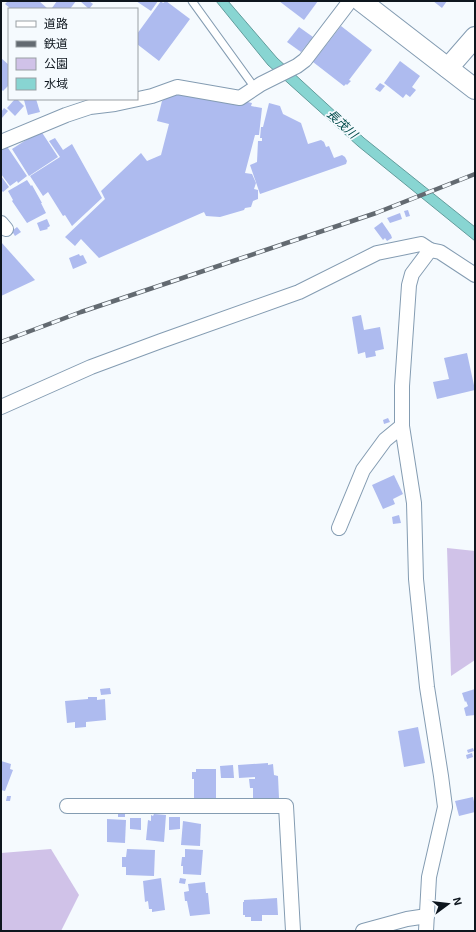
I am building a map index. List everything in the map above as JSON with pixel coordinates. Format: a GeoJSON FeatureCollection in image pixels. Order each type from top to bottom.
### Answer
{"type":"FeatureCollection","features":[{"type":"Feature","properties":{"kind":"street"},"geometry":{"type":"LineString","coordinates":[[138,99],[152,96],[177,86],[240,98],[258,86],[297,66],[305,60],[350,1]]}},
{"type":"Feature","properties":{"kind":"street"},"geometry":{"type":"LineString","coordinates":[[362,1],[475,89]]}},
{"type":"Feature","properties":{"kind":"street"},"geometry":{"type":"LineString","coordinates":[[448,68],[475,37]]}},
{"type":"Feature","properties":{"kind":"street"},"geometry":{"type":"LineString","coordinates":[[1,142],[66,115],[90,107],[134,100]]}},
{"type":"Feature","properties":{"kind":"street"},"geometry":{"type":"LineString","coordinates":[[1,407],[98,364],[299,292],[377,253],[421,244],[430,250],[440,252],[475,275]]}},
{"type":"Feature","properties":{"kind":"street"},"geometry":{"type":"LineString","coordinates":[[426,931],[429,877],[444,808],[441,776],[427,687],[416,579],[414,503],[402,426],[402,386],[409,286],[412,274],[430,250]]}},
{"type":"Feature","properties":{"kind":"street"},"geometry":{"type":"LineString","coordinates":[[338,528],[363,470],[385,440],[402,426]]}},
{"type":"Feature","properties":{"kind":"street"},"geometry":{"type":"LineString","coordinates":[[67,806],[286,806],[293,931]]}},
{"type":"Feature","properties":{"kind":"street"},"geometry":{"type":"LineString","coordinates":[[363,931],[407,919],[427,916]]}},
{"type":"Feature","properties":{"kind":"lane"},"geometry":{"type":"LineString","coordinates":[[192,1],[258,86]]}},
{"type":"Feature","properties":{"kind":"green space"},"geometry":{"type":"Polygon","coordinates":[[[447,548],[475,551],[475,660],[451,676],[447,548]]]}},
{"type":"Feature","properties":{"kind":"green space"},"geometry":{"type":"Polygon","coordinates":[[[51,849],[79,895],[61,931],[1,931],[1,853],[51,849]]]}},
{"type":"Feature","properties":{"kind":"water","name":"長茂川"},"geometry":{"type":"Polygon","coordinates":[[[216,1],[228,1],[277,58],[364,138],[475,227],[475,241],[358,146],[268,65],[216,1]]]}},
{"type":"Feature","properties":{"kind":"building"},"geometry":{"type":"Polygon","coordinates":[[[8,1],[39,1],[47,8],[10,8],[5,4],[8,1]]]}},
{"type":"Feature","properties":{"kind":"building"},"geometry":{"type":"Polygon","coordinates":[[[57,1],[76,1],[71,8],[52,8],[57,1]]]}},
{"type":"Feature","properties":{"kind":"building"},"geometry":{"type":"Polygon","coordinates":[[[80,1],[89,1],[93,4],[88,8],[80,1]]]}},
{"type":"Feature","properties":{"kind":"building"},"geometry":{"type":"Polygon","coordinates":[[[136,1],[158,1],[151,11],[136,1]]]}},
{"type":"Feature","properties":{"kind":"building"},"geometry":{"type":"Polygon","coordinates":[[[161,1],[163,3],[166,1],[190,19],[159,61],[138,45],[138,33],[161,1]]]}},
{"type":"Feature","properties":{"kind":"building"},"geometry":{"type":"Polygon","coordinates":[[[279,1],[318,1],[304,20],[279,1]]]}},
{"type":"Feature","properties":{"kind":"building"},"geometry":{"type":"Polygon","coordinates":[[[433,1],[447,1],[442,8],[433,1]]]}},
{"type":"Feature","properties":{"kind":"building"},"geometry":{"type":"Polygon","coordinates":[[[341,26],[372,50],[349,80],[351,81],[344,86],[313,62],[341,26]]]}},
{"type":"Feature","properties":{"kind":"building"},"geometry":{"type":"Polygon","coordinates":[[[299,27],[313,37],[301,52],[287,42],[299,27]]]}},
{"type":"Feature","properties":{"kind":"building"},"geometry":{"type":"Polygon","coordinates":[[[1,58],[8,64],[8,86],[3,91],[1,89],[1,58]]]}},
{"type":"Feature","properties":{"kind":"building"},"geometry":{"type":"Polygon","coordinates":[[[400,61],[420,76],[412,87],[416,90],[410,97],[406,94],[403,98],[384,83],[400,61]]]}},
{"type":"Feature","properties":{"kind":"building"},"geometry":{"type":"Polygon","coordinates":[[[380,83],[385,86],[380,92],[375,89],[380,83]]]}},
{"type":"Feature","properties":{"kind":"building"},"geometry":{"type":"Polygon","coordinates":[[[175,92],[238,100],[252,103],[251,106],[262,108],[259,135],[255,135],[245,173],[252,174],[256,183],[254,189],[258,190],[258,199],[253,201],[251,207],[220,217],[206,216],[204,212],[99,258],[81,239],[75,246],[65,237],[105,199],[101,191],[141,153],[147,161],[161,155],[169,124],[157,121],[162,101],[175,92]]]}},
{"type":"Feature","properties":{"kind":"building"},"geometry":{"type":"Polygon","coordinates":[[[14,100],[18,100],[24,106],[15,116],[7,108],[14,100]]]}},
{"type":"Feature","properties":{"kind":"building"},"geometry":{"type":"Polygon","coordinates":[[[24,100],[36,100],[40,112],[28,115],[24,100]]]}},
{"type":"Feature","properties":{"kind":"building"},"geometry":{"type":"Polygon","coordinates":[[[269,103],[280,106],[283,114],[301,123],[308,144],[321,140],[324,142],[326,147],[329,146],[334,158],[342,155],[345,157],[347,161],[346,164],[260,194],[250,165],[257,162],[258,141],[262,141],[262,138],[260,138],[261,127],[263,127],[269,103]]]}},
{"type":"Feature","properties":{"kind":"building"},"geometry":{"type":"Polygon","coordinates":[[[4,108],[8,111],[1,119],[1,112],[4,108]]]}},
{"type":"Feature","properties":{"kind":"building"},"geometry":{"type":"Polygon","coordinates":[[[39,128],[58,157],[29,176],[12,149],[26,140],[24,137],[39,128]]]}},
{"type":"Feature","properties":{"kind":"building"},"geometry":{"type":"Polygon","coordinates":[[[55,138],[63,150],[72,144],[102,198],[72,226],[65,215],[63,216],[48,192],[43,196],[30,176],[60,157],[49,141],[55,138]]]}},
{"type":"Feature","properties":{"kind":"building"},"geometry":{"type":"Polygon","coordinates":[[[6,145],[27,176],[18,183],[17,181],[10,186],[1,174],[1,149],[6,145]]]}},
{"type":"Feature","properties":{"kind":"building"},"geometry":{"type":"Polygon","coordinates":[[[1,176],[9,187],[3,192],[1,192],[1,176]]]}},
{"type":"Feature","properties":{"kind":"building"},"geometry":{"type":"Polygon","coordinates":[[[27,180],[31,186],[32,185],[46,213],[27,223],[12,201],[13,200],[8,191],[27,180]]]}},
{"type":"Feature","properties":{"kind":"building"},"geometry":{"type":"Polygon","coordinates":[[[408,210],[410,216],[406,217],[404,211],[408,210]]]}},
{"type":"Feature","properties":{"kind":"building"},"geometry":{"type":"Polygon","coordinates":[[[400,213],[402,219],[390,223],[387,218],[400,213]]]}},
{"type":"Feature","properties":{"kind":"building"},"geometry":{"type":"Polygon","coordinates":[[[47,219],[50,226],[47,228],[48,229],[40,231],[37,223],[47,219]]]}},
{"type":"Feature","properties":{"kind":"building"},"geometry":{"type":"Polygon","coordinates":[[[382,222],[392,238],[387,241],[385,238],[383,240],[374,228],[382,222]]]}},
{"type":"Feature","properties":{"kind":"building"},"geometry":{"type":"Polygon","coordinates":[[[17,227],[21,232],[15,236],[12,231],[17,227]]]}},
{"type":"Feature","properties":{"kind":"building"},"geometry":{"type":"Polygon","coordinates":[[[1,242],[35,280],[1,296],[1,242]]]}},
{"type":"Feature","properties":{"kind":"building"},"geometry":{"type":"Polygon","coordinates":[[[79,254],[80,256],[83,255],[87,263],[73,269],[69,258],[79,254]]]}},
{"type":"Feature","properties":{"kind":"building"},"geometry":{"type":"Polygon","coordinates":[[[361,315],[364,330],[380,327],[384,349],[375,351],[376,356],[366,358],[365,352],[358,354],[352,317],[361,315]]]}},
{"type":"Feature","properties":{"kind":"building"},"geometry":{"type":"Polygon","coordinates":[[[467,353],[475,390],[437,399],[433,382],[449,379],[444,358],[467,353]]]}},
{"type":"Feature","properties":{"kind":"building"},"geometry":{"type":"Polygon","coordinates":[[[388,418],[390,422],[384,424],[383,420],[388,418]]]}},
{"type":"Feature","properties":{"kind":"building"},"geometry":{"type":"Polygon","coordinates":[[[394,475],[403,494],[393,499],[395,504],[383,509],[372,485],[394,475]]]}},
{"type":"Feature","properties":{"kind":"building"},"geometry":{"type":"Polygon","coordinates":[[[399,515],[401,523],[393,524],[392,517],[399,515]]]}},
{"type":"Feature","properties":{"kind":"building"},"geometry":{"type":"Polygon","coordinates":[[[110,688],[111,694],[101,695],[100,689],[110,688]]]}},
{"type":"Feature","properties":{"kind":"building"},"geometry":{"type":"Polygon","coordinates":[[[475,689],[475,715],[466,716],[464,708],[468,706],[462,693],[475,689]]]}},
{"type":"Feature","properties":{"kind":"building"},"geometry":{"type":"Polygon","coordinates":[[[88,697],[97,697],[97,700],[105,699],[106,720],[86,722],[86,727],[75,728],[75,722],[67,723],[65,701],[88,699],[88,697]]]}},
{"type":"Feature","properties":{"kind":"building"},"geometry":{"type":"Polygon","coordinates":[[[418,727],[425,763],[404,767],[398,731],[418,727]]]}},
{"type":"Feature","properties":{"kind":"building"},"geometry":{"type":"Polygon","coordinates":[[[473,748],[474,751],[468,753],[467,750],[473,748]]]}},
{"type":"Feature","properties":{"kind":"building"},"geometry":{"type":"Polygon","coordinates":[[[472,753],[473,757],[467,759],[466,755],[472,753]]]}},
{"type":"Feature","properties":{"kind":"building"},"geometry":{"type":"Polygon","coordinates":[[[1,761],[11,764],[10,769],[13,770],[5,791],[1,790],[1,761]]]}},
{"type":"Feature","properties":{"kind":"building"},"geometry":{"type":"Polygon","coordinates":[[[268,763],[268,765],[273,764],[274,775],[278,776],[279,798],[253,800],[253,788],[250,788],[249,779],[255,779],[255,777],[239,778],[238,765],[268,763]]]}},
{"type":"Feature","properties":{"kind":"building"},"geometry":{"type":"Polygon","coordinates":[[[233,765],[234,778],[221,778],[220,766],[233,765]]]}},
{"type":"Feature","properties":{"kind":"building"},"geometry":{"type":"Polygon","coordinates":[[[196,769],[216,769],[216,800],[194,801],[194,779],[192,779],[192,772],[196,772],[196,769]]]}},
{"type":"Feature","properties":{"kind":"building"},"geometry":{"type":"Polygon","coordinates":[[[7,796],[11,796],[10,801],[6,801],[7,796]]]}},
{"type":"Feature","properties":{"kind":"building"},"geometry":{"type":"Polygon","coordinates":[[[473,797],[475,812],[459,816],[455,801],[473,797]]]}},
{"type":"Feature","properties":{"kind":"building"},"geometry":{"type":"Polygon","coordinates":[[[118,812],[125,813],[125,817],[118,817],[118,812]]]}},
{"type":"Feature","properties":{"kind":"building"},"geometry":{"type":"Polygon","coordinates":[[[154,814],[166,815],[164,842],[146,840],[148,820],[151,821],[151,815],[153,816],[154,814]]]}},
{"type":"Feature","properties":{"kind":"building"},"geometry":{"type":"Polygon","coordinates":[[[169,817],[180,817],[180,829],[169,830],[169,817]]]}},
{"type":"Feature","properties":{"kind":"building"},"geometry":{"type":"Polygon","coordinates":[[[130,818],[141,818],[141,830],[130,829],[130,818]]]}},
{"type":"Feature","properties":{"kind":"building"},"geometry":{"type":"Polygon","coordinates":[[[107,819],[126,820],[125,843],[107,842],[107,819]]]}},
{"type":"Feature","properties":{"kind":"building"},"geometry":{"type":"Polygon","coordinates":[[[183,821],[201,824],[200,846],[181,845],[183,821]]]}},
{"type":"Feature","properties":{"kind":"building"},"geometry":{"type":"Polygon","coordinates":[[[127,849],[155,850],[154,876],[126,875],[126,867],[122,867],[122,857],[126,857],[127,849]]]}},
{"type":"Feature","properties":{"kind":"building"},"geometry":{"type":"Polygon","coordinates":[[[185,849],[203,850],[201,875],[183,874],[183,866],[181,866],[182,857],[185,857],[185,849]]]}},
{"type":"Feature","properties":{"kind":"building"},"geometry":{"type":"Polygon","coordinates":[[[161,878],[165,910],[152,912],[152,909],[149,909],[148,901],[145,902],[143,881],[161,878]]]}},
{"type":"Feature","properties":{"kind":"building"},"geometry":{"type":"Polygon","coordinates":[[[180,878],[186,879],[185,884],[179,883],[180,878]]]}},
{"type":"Feature","properties":{"kind":"building"},"geometry":{"type":"Polygon","coordinates":[[[205,882],[206,893],[208,893],[210,914],[190,916],[187,901],[185,901],[184,892],[189,891],[188,884],[205,882]]]}},
{"type":"Feature","properties":{"kind":"building"},"geometry":{"type":"Polygon","coordinates":[[[277,898],[278,915],[262,915],[262,921],[251,921],[251,917],[245,917],[245,915],[243,915],[244,900],[277,898]]]}},
{"type":"Feature","properties":{"kind":"railway"},"geometry":{"type":"LineString","coordinates":[[1,342],[81,312],[376,213],[475,174]]}}]}
